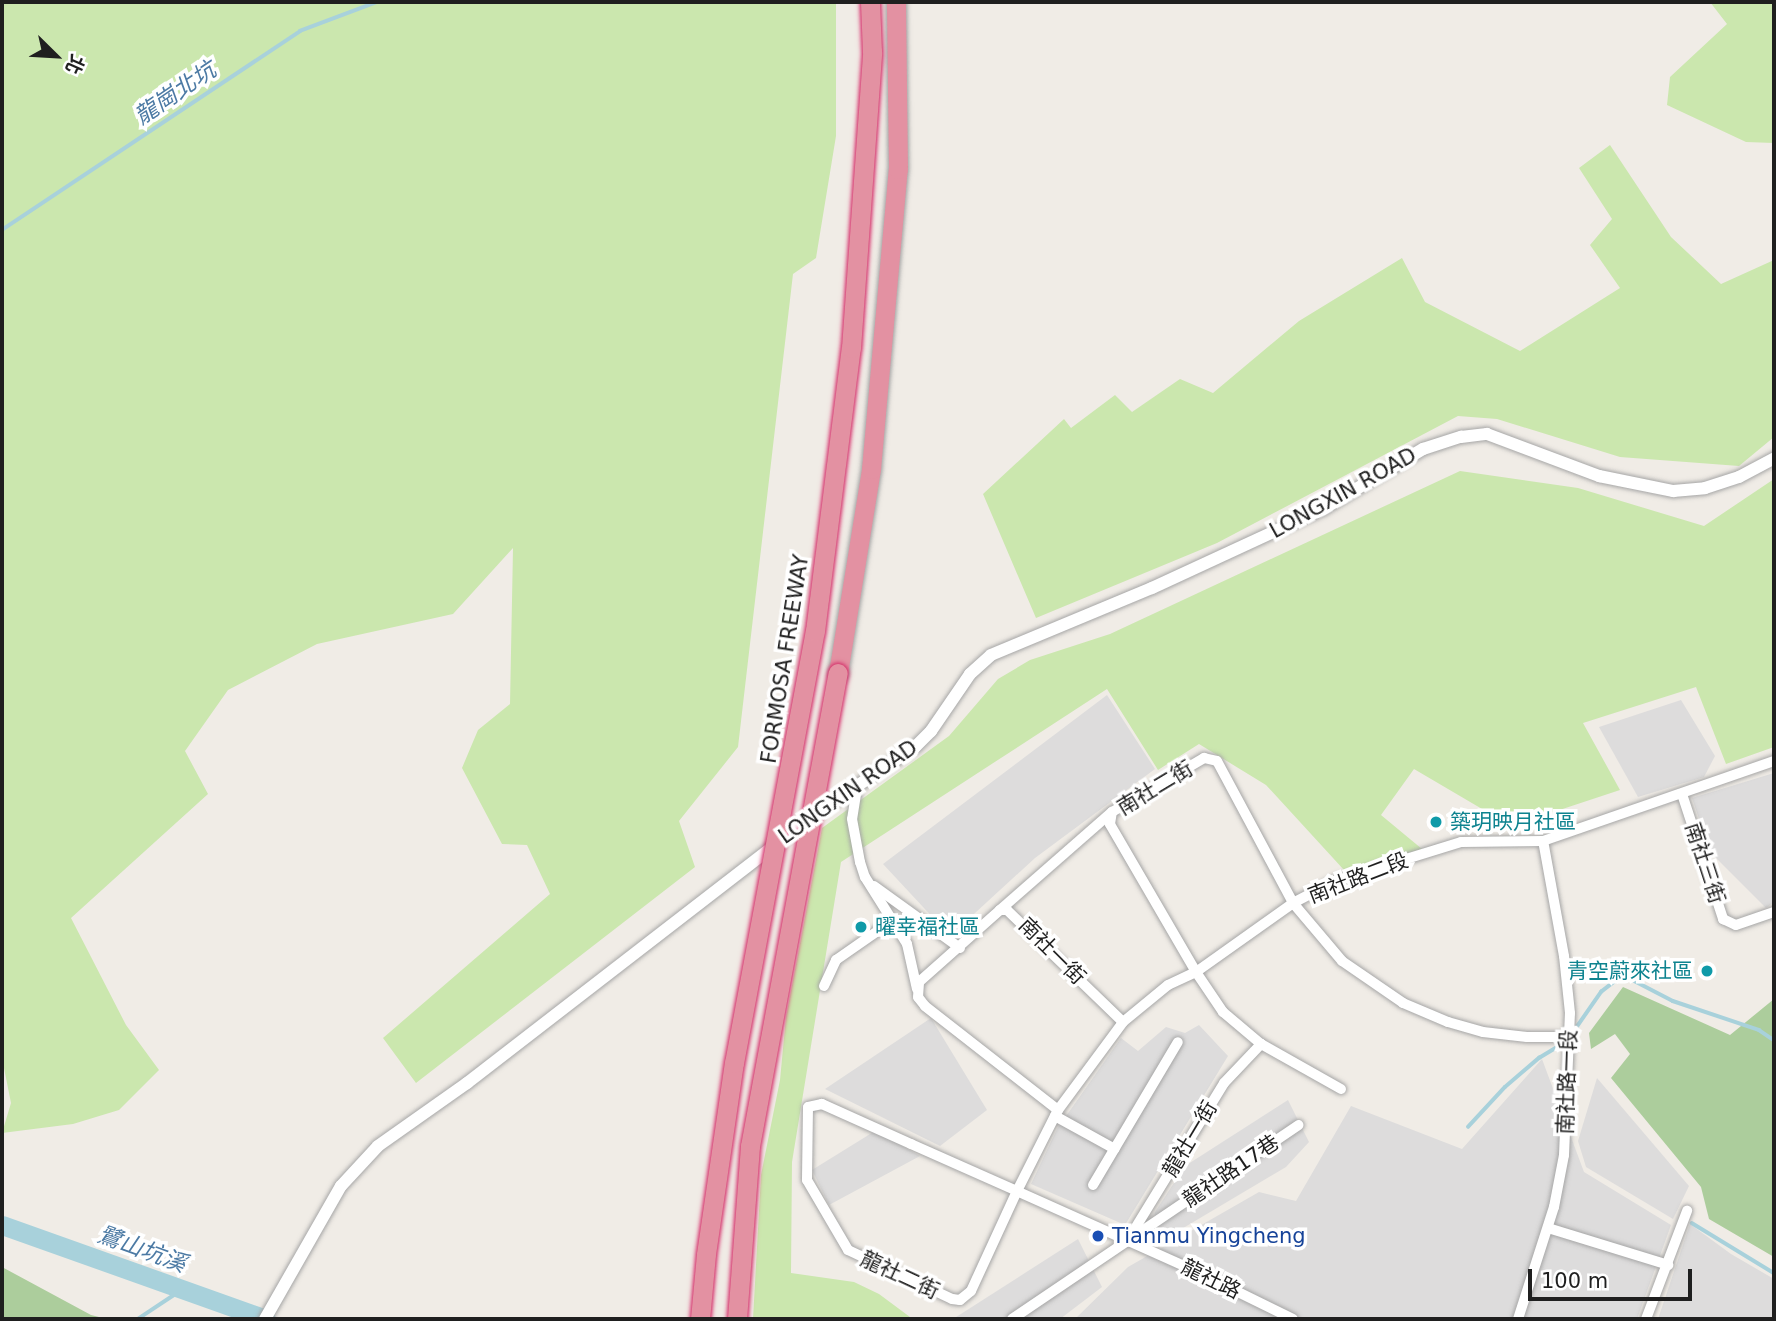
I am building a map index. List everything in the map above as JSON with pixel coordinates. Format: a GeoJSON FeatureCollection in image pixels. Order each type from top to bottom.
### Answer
{"type":"FeatureCollection","features":[{"type":"Feature","properties":{"kind":"highway","name":"FORMOSA FREEWAY"},"geometry":{"type":"LineString","coordinates":[[700,1319],[706,1254],[734,1063],[815,631],[851,348],[872,52],[870,2]]}},
{"type":"Feature","properties":{"kind":"highway"},"geometry":{"type":"LineString","coordinates":[[737,1319],[750,1146],[838,673],[871,469],[898,169],[896,2]]}},
{"type":"Feature","properties":{"kind":"street","name":"LONGXIN ROAD"},"geometry":{"type":"LineString","coordinates":[[265,1319],[341,1186],[378,1146],[467,1083],[782,839],[857,788],[931,732],[970,674],[991,655],[1152,589],[1323,509],[1423,449],[1461,437],[1487,434],[1599,476],[1673,491],[1705,488],[1739,477],[1774,458]]}},
{"type":"Feature","properties":{"kind":"street","name":"南社二街"},"geometry":{"type":"LineString","coordinates":[[1341,1089],[1261,1044],[1223,1012],[1196,972],[1110,824],[1112,812],[1204,758],[1217,761],[1293,903],[1342,961],[1403,1003],[1448,1023],[1483,1032],[1527,1037],[1569,1037]]}},
{"type":"Feature","properties":{"kind":"street","name":"南社路二段"},"geometry":{"type":"LineString","coordinates":[[1017,1191],[1056,1113],[1124,1022],[1168,985],[1196,972],[1293,903],[1335,881],[1461,842],[1543,841],[1774,761]]}},
{"type":"Feature","properties":{"kind":"street"},"geometry":{"type":"LineString","coordinates":[[857,788],[853,831],[867,879],[907,944],[918,997],[925,1006],[1056,1113],[1115,1149]]}},
{"type":"Feature","properties":{"kind":"street","name":"南社三街"},"geometry":{"type":"LineString","coordinates":[[1682,794],[1723,919],[1736,925],[1774,912]]}},
{"type":"Feature","properties":{"kind":"street"},"geometry":{"type":"LineString","coordinates":[[1000,910],[1112,812]]}},
{"type":"Feature","properties":{"kind":"street","name":"南社路一段"},"geometry":{"type":"LineString","coordinates":[[1518,1319],[1548,1228],[1564,1155],[1569,1037],[1564,956],[1543,841]]}},
{"type":"Feature","properties":{"kind":"street"},"geometry":{"type":"LineString","coordinates":[[867,879],[960,948]]}},
{"type":"Feature","properties":{"kind":"street","name":"南社一街"},"geometry":{"type":"LineString","coordinates":[[917,989],[919,982],[1000,910],[1013,913],[1124,1022]]}},
{"type":"Feature","properties":{"kind":"street"},"geometry":{"type":"LineString","coordinates":[[824,986],[836,960],[892,921]]}},
{"type":"Feature","properties":{"kind":"street"},"geometry":{"type":"LineString","coordinates":[[1093,1185],[1178,1042]]}},
{"type":"Feature","properties":{"kind":"street","name":"龍社一街"},"geometry":{"type":"LineString","coordinates":[[1128,1241],[1224,1083],[1261,1044]]}},
{"type":"Feature","properties":{"kind":"street","name":"龍社二街"},"geometry":{"type":"LineString","coordinates":[[1017,1191],[971,1291],[960,1300],[952,1299],[848,1250],[807,1180],[808,1107],[822,1104],[1017,1191],[1128,1241]]}},
{"type":"Feature","properties":{"kind":"street","name":"龍社路17巷"},"geometry":{"type":"LineString","coordinates":[[1012,1319],[1299,1125]]}},
{"type":"Feature","properties":{"kind":"street"},"geometry":{"type":"LineString","coordinates":[[1646,1319],[1686,1211]]}},
{"type":"Feature","properties":{"kind":"street"},"geometry":{"type":"LineString","coordinates":[[1548,1228],[1668,1265]]}},
{"type":"Feature","properties":{"kind":"street","name":"龍社路"},"geometry":{"type":"LineString","coordinates":[[1128,1241],[1293,1319]]}},
{"type":"Feature","properties":{"kind":"shaded area"},"geometry":{"type":"Polygon","coordinates":[[[1107,695],[1155,769],[1035,858],[950,936],[883,864],[1107,695]]]}},
{"type":"Feature","properties":{"kind":"shaded area"},"geometry":{"type":"Polygon","coordinates":[[[1681,700],[1715,756],[1704,777],[1638,797],[1599,727],[1681,700]]]}},
{"type":"Feature","properties":{"kind":"shaded area"},"geometry":{"type":"Polygon","coordinates":[[[1774,773],[1774,902],[1766,908],[1710,852],[1692,798],[1774,773]]]}},
{"type":"Feature","properties":{"kind":"shaded area"},"geometry":{"type":"Polygon","coordinates":[[[931,1018],[987,1110],[940,1146],[825,1089],[931,1018]]]}},
{"type":"Feature","properties":{"kind":"shaded area"},"geometry":{"type":"Polygon","coordinates":[[[1199,1025],[1228,1056],[1125,1225],[1031,1184],[1057,1129],[1121,1038],[1138,1051],[1166,1027],[1185,1033],[1199,1025]]]}},
{"type":"Feature","properties":{"kind":"shaded area"},"geometry":{"type":"Polygon","coordinates":[[[1542,1059],[1584,1172],[1671,1225],[1637,1319],[1075,1319],[1128,1267],[1259,1192],[1296,1201],[1351,1106],[1462,1149],[1542,1059]]]}},
{"type":"Feature","properties":{"kind":"shaded area"},"geometry":{"type":"Polygon","coordinates":[[[1597,1078],[1689,1186],[1673,1219],[1586,1167],[1578,1141],[1597,1078]]]}},
{"type":"Feature","properties":{"kind":"shaded area"},"geometry":{"type":"Polygon","coordinates":[[[1288,1100],[1309,1142],[1286,1167],[1153,1246],[1155,1212],[1185,1166],[1288,1100]]]}},
{"type":"Feature","properties":{"kind":"shaded area"},"geometry":{"type":"Polygon","coordinates":[[[875,1131],[920,1156],[829,1205],[812,1170],[875,1131]]]}},
{"type":"Feature","properties":{"kind":"shaded area"},"geometry":{"type":"Polygon","coordinates":[[[1690,1224],[1731,1254],[1774,1279],[1774,1319],[1658,1319],[1690,1224]]]}},
{"type":"Feature","properties":{"kind":"shaded area"},"geometry":{"type":"Polygon","coordinates":[[[1078,1239],[1102,1287],[1060,1319],[953,1319],[1078,1239]]]}},
{"type":"Feature","properties":{"kind":"green space"},"geometry":{"type":"Polygon","coordinates":[[[2,2],[836,2],[836,136],[816,258],[793,274],[738,747],[679,821],[695,867],[416,1083],[383,1038],[550,894],[527,845],[502,844],[462,768],[478,730],[510,704],[513,548],[453,614],[317,644],[228,690],[185,751],[208,794],[71,918],[126,1025],[159,1070],[119,1110],[73,1124],[2,1133],[11,1103],[2,1058],[2,2]]]}},
{"type":"Feature","properties":{"kind":"green space"},"geometry":{"type":"Polygon","coordinates":[[[1710,2],[1774,2],[1774,143],[1746,142],[1667,105],[1670,77],[1727,24],[1710,2]]]}},
{"type":"Feature","properties":{"kind":"green space"},"geometry":{"type":"Polygon","coordinates":[[[1610,145],[1671,237],[1721,284],[1774,260],[1774,437],[1739,466],[1620,457],[1497,419],[1458,416],[1217,543],[1036,618],[983,494],[1064,419],[1071,428],[1115,395],[1132,412],[1180,379],[1213,393],[1299,321],[1402,258],[1425,302],[1520,351],[1620,288],[1590,245],[1612,219],[1579,168],[1610,145]]]}},
{"type":"Feature","properties":{"kind":"green space"},"geometry":{"type":"Polygon","coordinates":[[[1460,471],[1578,488],[1704,526],[1774,479],[1774,747],[1726,764],[1696,687],[1583,723],[1620,790],[1511,826],[1414,769],[1381,815],[1422,849],[1344,870],[1266,785],[1199,744],[1158,770],[1107,689],[841,862],[792,1162],[791,1273],[854,1282],[879,1294],[910,1317],[753,1319],[761,1175],[780,1080],[786,1017],[822,828],[949,736],[998,679],[1030,660],[1110,634],[1460,471]]]}},
{"type":"Feature","properties":{"kind":"green space"},"geometry":{"type":"Polygon","coordinates":[[[1623,987],[1730,1035],[1774,999],[1774,1257],[1709,1219],[1701,1187],[1611,1078],[1630,1054],[1615,1034],[1591,1049],[1589,1033],[1623,987]]]}},
{"type":"Feature","properties":{"kind":"green space"},"geometry":{"type":"Polygon","coordinates":[[[2,1267],[91,1315],[107,1319],[2,1319],[2,1267]]]}},
{"type":"Feature","properties":{"kind":"waterway","name":"龍崗北坑"},"geometry":{"type":"LineString","coordinates":[[2,230],[300,31],[377,2]]}},
{"type":"Feature","properties":{"kind":"waterway"},"geometry":{"type":"LineString","coordinates":[[1576,1028],[1601,992],[1623,975],[1673,1001],[1759,1030],[1774,1040]]}},
{"type":"Feature","properties":{"kind":"waterway"},"geometry":{"type":"LineString","coordinates":[[1468,1127],[1505,1087],[1539,1058],[1562,1044]]}},
{"type":"Feature","properties":{"kind":"waterway"},"geometry":{"type":"LineString","coordinates":[[1692,1223],[1774,1273]]}},
{"type":"Feature","properties":{"kind":"waterway","name":"鷺山坑溪"},"geometry":{"type":"LineString","coordinates":[[2,1225],[266,1319]]}},
{"type":"Feature","properties":{"kind":"waterway"},"geometry":{"type":"LineString","coordinates":[[138,1319],[183,1289]]}},
{"type":"Feature","properties":{"kind":"place","name":"築玥映月社區"},"geometry":{"type":"Point","coordinates":[1436,822]}},
{"type":"Feature","properties":{"kind":"place","name":"曜幸福社區"},"geometry":{"type":"Point","coordinates":[861,927]}},
{"type":"Feature","properties":{"kind":"place","name":"青空蔚來社區"},"geometry":{"type":"Point","coordinates":[1707,971]}},
{"type":"Feature","properties":{"kind":"place","name":"Tianmu Yingcheng"},"geometry":{"type":"Point","coordinates":[1098,1236]}}]}
